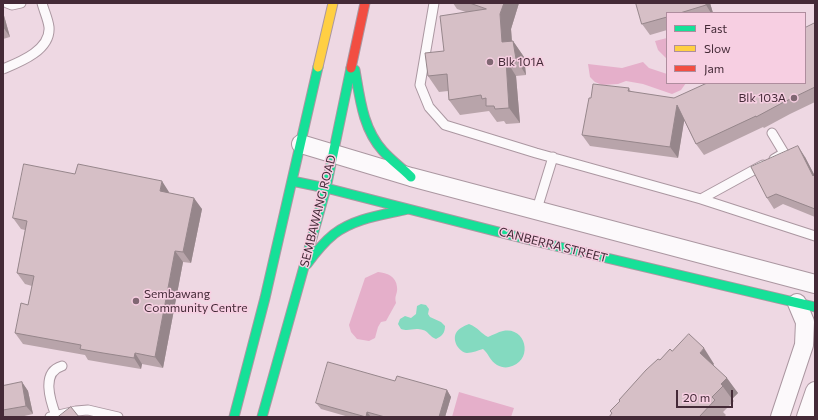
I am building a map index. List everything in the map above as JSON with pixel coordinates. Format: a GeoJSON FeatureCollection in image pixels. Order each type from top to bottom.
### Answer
{"type":"FeatureCollection","features":[{"type":"Feature","properties":{"kind":"main road"},"geometry":{"type":"LineString","coordinates":[[234,417],[265,298],[333,3]]}},
{"type":"Feature","properties":{"kind":"main road","name":"SEMBAWANG ROAD"},"geometry":{"type":"LineString","coordinates":[[262,417],[326,188],[365,3]]}},
{"type":"Feature","properties":{"kind":"main road"},"geometry":{"type":"LineString","coordinates":[[353,57],[363,113],[369,130],[383,151],[411,177]]}},
{"type":"Feature","properties":{"kind":"main road","name":"CANBERRA STREET"},"geometry":{"type":"LineString","coordinates":[[292,181],[326,188],[526,239],[815,307]]}},
{"type":"Feature","properties":{"kind":"main road"},"geometry":{"type":"LineString","coordinates":[[304,269],[318,251],[338,231],[357,223],[408,209]]}},
{"type":"Feature","properties":{"kind":"street"},"geometry":{"type":"LineString","coordinates":[[301,144],[411,177],[815,284]]}},
{"type":"Feature","properties":{"kind":"street"},"geometry":{"type":"LineString","coordinates":[[780,417],[804,345],[805,322],[797,303]]}},
{"type":"Feature","properties":{"kind":"street"},"geometry":{"type":"LineString","coordinates":[[806,417],[815,391]]}},
{"type":"Feature","properties":{"kind":"lane"},"geometry":{"type":"LineString","coordinates":[[7,3],[10,5],[21,3]]}},
{"type":"Feature","properties":{"kind":"lane"},"geometry":{"type":"LineString","coordinates":[[3,69],[20,62],[39,49],[47,38],[49,28],[42,3]]}},
{"type":"Feature","properties":{"kind":"lane"},"geometry":{"type":"LineString","coordinates":[[434,3],[420,85],[430,108],[445,125],[536,153],[701,199],[815,236]]}},
{"type":"Feature","properties":{"kind":"lane"},"geometry":{"type":"LineString","coordinates":[[701,199],[784,153],[772,133]]}},
{"type":"Feature","properties":{"kind":"lane"},"geometry":{"type":"LineString","coordinates":[[537,210],[553,157]]}},
{"type":"Feature","properties":{"kind":"lane"},"geometry":{"type":"LineString","coordinates":[[62,366],[56,368],[49,378],[50,399],[53,416],[88,410],[118,417]]}},
{"type":"Feature","properties":{"kind":"shaded area"},"geometry":{"type":"Polygon","coordinates":[[[666,38],[666,58],[658,50],[655,41],[666,38]]]}},
{"type":"Feature","properties":{"kind":"shaded area"},"geometry":{"type":"Polygon","coordinates":[[[643,62],[649,68],[666,74],[666,84],[685,84],[681,90],[672,94],[643,84],[626,81],[618,84],[602,85],[595,82],[590,77],[588,64],[622,68],[643,62]]]}},
{"type":"Feature","properties":{"kind":"shaded area"},"geometry":{"type":"Polygon","coordinates":[[[378,272],[388,274],[395,280],[397,289],[395,298],[396,303],[386,321],[381,322],[378,327],[375,338],[369,341],[357,339],[351,332],[349,325],[365,278],[378,272]]]}},
{"type":"Feature","properties":{"kind":"shaded area"},"geometry":{"type":"Polygon","coordinates":[[[421,304],[426,305],[429,309],[428,314],[430,317],[441,322],[445,326],[443,334],[436,339],[420,329],[401,329],[398,324],[400,319],[405,316],[411,318],[416,314],[417,306],[421,304]]]}},
{"type":"Feature","properties":{"kind":"shaded area"},"geometry":{"type":"Polygon","coordinates":[[[469,324],[488,337],[503,331],[511,331],[518,334],[524,345],[522,359],[517,364],[504,367],[498,366],[483,349],[469,353],[461,351],[457,346],[455,336],[463,326],[469,324]]]}},
{"type":"Feature","properties":{"kind":"shaded area"},"geometry":{"type":"Polygon","coordinates":[[[459,392],[514,408],[511,417],[452,417],[459,392]]]}},
{"type":"Feature","properties":{"kind":"building","name":"Blk 101A"},"geometry":{"type":"Polygon","coordinates":[[[470,3],[504,3],[500,14],[502,42],[513,41],[516,59],[506,60],[509,108],[495,109],[494,106],[486,106],[486,98],[482,99],[481,95],[449,100],[447,74],[428,76],[425,53],[444,51],[440,16],[486,9],[470,3]]]}},
{"type":"Feature","properties":{"kind":"building"},"geometry":{"type":"Polygon","coordinates":[[[636,3],[706,3],[706,5],[683,12],[666,12],[666,17],[642,24],[636,3]]]}},
{"type":"Feature","properties":{"kind":"building","name":"Blk 103A"},"geometry":{"type":"Polygon","coordinates":[[[815,23],[815,87],[756,117],[696,144],[677,105],[670,147],[582,135],[593,84],[629,88],[628,91],[674,98],[705,84],[806,84],[806,28],[815,23]]]}},
{"type":"Feature","properties":{"kind":"building"},"geometry":{"type":"Polygon","coordinates":[[[798,146],[813,176],[815,174],[815,209],[776,194],[767,198],[751,167],[798,146]]]}},
{"type":"Feature","properties":{"kind":"building"},"geometry":{"type":"Polygon","coordinates":[[[24,164],[75,174],[78,164],[162,181],[160,191],[194,198],[183,252],[175,251],[155,357],[135,353],[134,358],[103,353],[80,349],[81,345],[15,333],[21,303],[28,305],[34,276],[17,273],[27,221],[13,218],[24,164]]]}},
{"type":"Feature","properties":{"kind":"building"},"geometry":{"type":"Polygon","coordinates":[[[689,334],[704,348],[700,353],[727,378],[721,384],[723,386],[712,397],[715,400],[699,417],[609,417],[612,413],[610,411],[646,370],[658,359],[660,360],[670,349],[672,351],[689,334]]]}},
{"type":"Feature","properties":{"kind":"building"},"geometry":{"type":"Polygon","coordinates":[[[328,362],[395,381],[397,376],[447,390],[439,417],[385,417],[367,412],[366,417],[316,403],[328,362]]]}},
{"type":"Feature","properties":{"kind":"building"},"geometry":{"type":"Polygon","coordinates":[[[22,382],[26,406],[3,410],[3,386],[22,382]]]}},
{"type":"Feature","properties":{"kind":"building"},"geometry":{"type":"Polygon","coordinates":[[[71,407],[79,417],[58,417],[71,407]]]}},
{"type":"Feature","properties":{"kind":"traffic: fast"},"geometry":{"type":"LineString","coordinates":[[234,417],[265,298],[318,67]]}},
{"type":"Feature","properties":{"kind":"traffic: fast"},"geometry":{"type":"LineString","coordinates":[[262,417],[326,188],[351,68]]}},
{"type":"Feature","properties":{"kind":"traffic: fast"},"geometry":{"type":"LineString","coordinates":[[355,70],[363,113],[371,133],[383,151],[411,177]]}},
{"type":"Feature","properties":{"kind":"traffic: fast"},"geometry":{"type":"LineString","coordinates":[[292,181],[326,188],[526,239],[815,307]]}},
{"type":"Feature","properties":{"kind":"traffic: fast"},"geometry":{"type":"LineString","coordinates":[[307,264],[316,252],[334,234],[351,224],[408,209]]}},
{"type":"Feature","properties":{"kind":"traffic: slow"},"geometry":{"type":"LineString","coordinates":[[318,67],[333,3]]}},
{"type":"Feature","properties":{"kind":"traffic: jam"},"geometry":{"type":"LineString","coordinates":[[351,68],[365,3]]}},
{"type":"Feature","properties":{"kind":"place","name":"Blk 101A"},"geometry":{"type":"Point","coordinates":[490,62]}},
{"type":"Feature","properties":{"kind":"place","name":"Blk 103A"},"geometry":{"type":"Point","coordinates":[794,98]}},
{"type":"Feature","properties":{"kind":"place","name":"Sembawang Community Centre"},"geometry":{"type":"Point","coordinates":[136,301]}}]}
